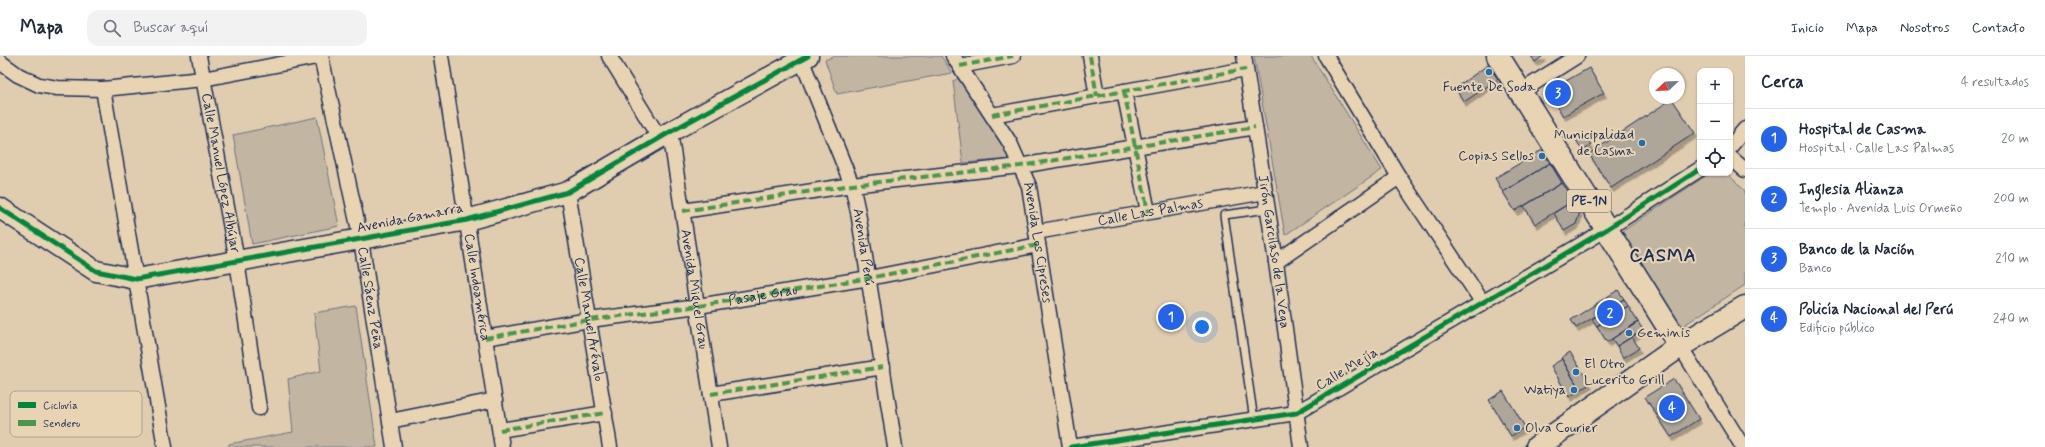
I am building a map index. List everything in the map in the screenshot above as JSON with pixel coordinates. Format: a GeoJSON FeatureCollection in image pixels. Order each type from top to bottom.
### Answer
{"type":"FeatureCollection","features":[{"type":"Feature","properties":{"kind":"highway","name":"PE-1N"},"geometry":{"type":"LineString","coordinates":[[1498,56],[1680,346]]}},
{"type":"Feature","properties":{"kind":"highway"},"geometry":{"type":"LineString","coordinates":[[1537,447],[1562,437],[1680,346],[1745,307]]}},
{"type":"Feature","properties":{"kind":"street","name":"Calle Manuel López Albújar"},"geometry":{"type":"LineString","coordinates":[[199,56],[237,261],[259,408]]}},
{"type":"Feature","properties":{"kind":"street"},"geometry":{"type":"LineString","coordinates":[[0,62],[18,75],[39,85],[57,88],[103,89],[203,79],[321,56]]}},
{"type":"Feature","properties":{"kind":"street","name":"Calle Sáenz Peña"},"geometry":{"type":"LineString","coordinates":[[321,56],[361,240],[394,447]]}},
{"type":"Feature","properties":{"kind":"street","name":"Calle Indoamérica"},"geometry":{"type":"LineString","coordinates":[[440,56],[486,338],[502,447]]}},
{"type":"Feature","properties":{"kind":"street","name":"Avenida Miguel Grau"},"geometry":{"type":"LineString","coordinates":[[609,56],[665,135],[683,212],[719,447]]}},
{"type":"Feature","properties":{"kind":"street"},"geometry":{"type":"LineString","coordinates":[[957,61],[1013,56]]}},
{"type":"Feature","properties":{"kind":"street"},"geometry":{"type":"LineString","coordinates":[[1090,56],[1097,96]]}},
{"type":"Feature","properties":{"kind":"street"},"geometry":{"type":"LineString","coordinates":[[1326,56],[1399,177],[1483,303]]}},
{"type":"Feature","properties":{"kind":"street"},"geometry":{"type":"LineString","coordinates":[[1520,92],[1577,56]]}},
{"type":"Feature","properties":{"kind":"street","name":"Avenida Gamarra"},"geometry":{"type":"LineString","coordinates":[[0,208],[96,271],[136,279],[361,240],[466,220],[568,192],[803,57]]}},
{"type":"Feature","properties":{"kind":"street","name":"Avenida Perú"},"geometry":{"type":"LineString","coordinates":[[803,57],[852,185],[895,447]]}},
{"type":"Feature","properties":{"kind":"street","name":"Avenida Los Cipreses"},"geometry":{"type":"LineString","coordinates":[[957,61],[1010,143],[1029,186],[1070,447]]}},
{"type":"Feature","properties":{"kind":"street"},"geometry":{"type":"LineString","coordinates":[[992,115],[1124,92],[1245,63]]}},
{"type":"Feature","properties":{"kind":"street","name":"Jirón Garcilaso de la Vega"},"geometry":{"type":"LineString","coordinates":[[1245,63],[1276,262],[1301,447]]}},
{"type":"Feature","properties":{"kind":"street"},"geometry":{"type":"LineString","coordinates":[[103,89],[165,446]]}},
{"type":"Feature","properties":{"kind":"street"},"geometry":{"type":"LineString","coordinates":[[1124,92],[1148,212]]}},
{"type":"Feature","properties":{"kind":"street"},"geometry":{"type":"LineString","coordinates":[[683,212],[852,185],[1020,166],[1255,127]]}},
{"type":"Feature","properties":{"kind":"street"},"geometry":{"type":"LineString","coordinates":[[1733,143],[1745,129]]}},
{"type":"Feature","properties":{"kind":"street"},"geometry":{"type":"LineString","coordinates":[[1733,160],[1745,170]]}},
{"type":"Feature","properties":{"kind":"street","name":"Calle Mejía"},"geometry":{"type":"LineString","coordinates":[[1070,447],[1296,413],[1607,229],[1697,171]]}},
{"type":"Feature","properties":{"kind":"street"},"geometry":{"type":"LineString","coordinates":[[1276,262],[1399,177]]}},
{"type":"Feature","properties":{"kind":"street","name":"Calle Manuel Arévalo"},"geometry":{"type":"LineString","coordinates":[[568,192],[610,447]]}},
{"type":"Feature","properties":{"kind":"street","name":"Calle Las Palmas"},"geometry":{"type":"LineString","coordinates":[[1037,239],[1148,212],[1265,192]]}},
{"type":"Feature","properties":{"kind":"street","name":"Pasaje Grau"},"geometry":{"type":"LineString","coordinates":[[486,338],[589,320],[698,306],[868,278],[1037,239]]}},
{"type":"Feature","properties":{"kind":"street"},"geometry":{"type":"LineString","coordinates":[[1680,346],[1743,443]]}},
{"type":"Feature","properties":{"kind":"street"},"geometry":{"type":"LineString","coordinates":[[711,394],[883,367]]}},
{"type":"Feature","properties":{"kind":"street"},"geometry":{"type":"LineString","coordinates":[[390,420],[495,400]]}},
{"type":"Feature","properties":{"kind":"street"},"geometry":{"type":"LineString","coordinates":[[500,430],[605,414]]}},
{"type":"Feature","properties":{"kind":"lane"},"geometry":{"type":"LineString","coordinates":[[1254,420],[1224,215],[1268,209]]}},
{"type":"Feature","properties":{"kind":"shaded area"},"geometry":{"type":"Polygon","coordinates":[[[834,56],[941,56],[952,73],[837,94],[825,60],[834,56]]]}},
{"type":"Feature","properties":{"kind":"shaded area"},"geometry":{"type":"Polygon","coordinates":[[[1254,56],[1311,56],[1382,170],[1285,235],[1254,56]]]}},
{"type":"Feature","properties":{"kind":"shaded area"},"geometry":{"type":"Polygon","coordinates":[[[961,77],[1011,159],[963,163],[953,81],[961,77]]]}},
{"type":"Feature","properties":{"kind":"shaded area"},"geometry":{"type":"Polygon","coordinates":[[[317,117],[339,226],[252,244],[233,135],[317,117]]]}},
{"type":"Feature","properties":{"kind":"shaded area"},"geometry":{"type":"Polygon","coordinates":[[[1706,176],[1730,176],[1745,191],[1745,285],[1675,331],[1614,237],[1706,176]]]}},
{"type":"Feature","properties":{"kind":"shaded area"},"geometry":{"type":"Polygon","coordinates":[[[356,306],[377,447],[229,447],[229,444],[293,432],[288,379],[321,371],[314,313],[356,306]]]}},
{"type":"Feature","properties":{"kind":"building"},"geometry":{"type":"Polygon","coordinates":[[[1531,56],[1543,56],[1535,62],[1531,56]]]}},
{"type":"Feature","properties":{"kind":"building"},"geometry":{"type":"Polygon","coordinates":[[[1488,65],[1498,79],[1464,102],[1455,88],[1488,65]]]}},
{"type":"Feature","properties":{"kind":"building"},"geometry":{"type":"Polygon","coordinates":[[[1589,68],[1604,93],[1563,116],[1548,91],[1589,68]]]}},
{"type":"Feature","properties":{"kind":"building","name":"Municipalidad de Casma"},"geometry":{"type":"Polygon","coordinates":[[[1664,104],[1675,104],[1695,133],[1611,188],[1589,154],[1664,104]]]}},
{"type":"Feature","properties":{"kind":"building"},"geometry":{"type":"Polygon","coordinates":[[[1584,135],[1591,145],[1583,151],[1576,140],[1584,135]]]}},
{"type":"Feature","properties":{"kind":"building"},"geometry":{"type":"Polygon","coordinates":[[[1542,150],[1550,163],[1503,192],[1495,178],[1542,150]]]}},
{"type":"Feature","properties":{"kind":"building"},"geometry":{"type":"Polygon","coordinates":[[[1550,163],[1562,183],[1515,211],[1503,192],[1550,163]]]}},
{"type":"Feature","properties":{"kind":"building"},"geometry":{"type":"Polygon","coordinates":[[[1562,183],[1573,201],[1535,224],[1524,206],[1562,183]]]}},
{"type":"Feature","properties":{"kind":"building"},"geometry":{"type":"Polygon","coordinates":[[[1573,201],[1580,212],[1576,224],[1564,231],[1554,213],[1573,201]]]}},
{"type":"Feature","properties":{"kind":"building"},"geometry":{"type":"Polygon","coordinates":[[[1618,290],[1624,299],[1576,328],[1571,320],[1618,290]]]}},
{"type":"Feature","properties":{"kind":"building"},"geometry":{"type":"Polygon","coordinates":[[[1624,299],[1628,306],[1597,326],[1592,319],[1624,299]]]}},
{"type":"Feature","properties":{"kind":"building"},"geometry":{"type":"Polygon","coordinates":[[[1628,306],[1638,322],[1607,342],[1597,326],[1628,306]]]}},
{"type":"Feature","properties":{"kind":"building","name":"Geminis"},"geometry":{"type":"Polygon","coordinates":[[[1638,322],[1643,330],[1617,346],[1612,339],[1638,322]]]}},
{"type":"Feature","properties":{"kind":"building"},"geometry":{"type":"Polygon","coordinates":[[[1632,337],[1639,348],[1623,358],[1617,346],[1632,337]]]}},
{"type":"Feature","properties":{"kind":"building","name":"El Otro Lucerito Grill"},"geometry":{"type":"Polygon","coordinates":[[[1570,352],[1590,384],[1580,390],[1561,358],[1570,352]]]}},
{"type":"Feature","properties":{"kind":"building"},"geometry":{"type":"Polygon","coordinates":[[[1562,359],[1580,390],[1569,397],[1551,366],[1562,359]]]}},
{"type":"Feature","properties":{"kind":"building"},"geometry":{"type":"Polygon","coordinates":[[[1674,379],[1699,419],[1671,437],[1645,397],[1674,379]]]}},
{"type":"Feature","properties":{"kind":"building"},"geometry":{"type":"Polygon","coordinates":[[[1503,391],[1525,427],[1511,436],[1489,400],[1503,391]]]}},
{"type":"Feature","properties":{"kind":"marked path"},"geometry":{"type":"LineString","coordinates":[[960,66],[1013,56]]}},
{"type":"Feature","properties":{"kind":"marked path"},"geometry":{"type":"LineString","coordinates":[[1090,56],[1097,96]]}},
{"type":"Feature","properties":{"kind":"marked path"},"geometry":{"type":"LineString","coordinates":[[992,115],[1246,69]]}},
{"type":"Feature","properties":{"kind":"marked path"},"geometry":{"type":"LineString","coordinates":[[1124,91],[1148,212]]}},
{"type":"Feature","properties":{"kind":"marked path"},"geometry":{"type":"LineString","coordinates":[[683,211],[852,185],[1020,166],[1255,127]]}},
{"type":"Feature","properties":{"kind":"marked path"},"geometry":{"type":"LineString","coordinates":[[485,338],[589,320],[698,306],[869,278],[1038,245]]}},
{"type":"Feature","properties":{"kind":"marked path"},"geometry":{"type":"LineString","coordinates":[[711,394],[883,367]]}},
{"type":"Feature","properties":{"kind":"marked path"},"geometry":{"type":"LineString","coordinates":[[500,430],[605,413]]}},
{"type":"Feature","properties":{"kind":"cycle path"},"geometry":{"type":"LineString","coordinates":[[0,208],[96,271],[136,279],[467,220],[568,192],[670,132],[808,56]]}},
{"type":"Feature","properties":{"kind":"cycle path"},"geometry":{"type":"LineString","coordinates":[[1071,447],[1296,413],[1607,229],[1697,171]]}},
{"type":"Feature","properties":{"kind":"place","name":"Fuente De Soda"},"geometry":{"type":"Point","coordinates":[1489,72]}},
{"type":"Feature","properties":{"kind":"place","name":"Banco de la Nación"},"geometry":{"type":"Point","coordinates":[1558,93]}},
{"type":"Feature","properties":{"kind":"place","name":"Municipalidad de Casma"},"geometry":{"type":"Point","coordinates":[1642,143]}},
{"type":"Feature","properties":{"kind":"place","name":"Copias Sellos"},"geometry":{"type":"Point","coordinates":[1542,156]}},
{"type":"Feature","properties":{"kind":"place","name":"Inglesia Alianza"},"geometry":{"type":"Point","coordinates":[1610,313]}},
{"type":"Feature","properties":{"kind":"place","name":"Hospital de Casma"},"geometry":{"type":"Point","coordinates":[1171,317]}},
{"type":"Feature","properties":{"kind":"place","name":"Geminis"},"geometry":{"type":"Point","coordinates":[1629,333]}},
{"type":"Feature","properties":{"kind":"place","name":"El Otro Lucerito Grill"},"geometry":{"type":"Point","coordinates":[1576,372]}},
{"type":"Feature","properties":{"kind":"place","name":"Watiya"},"geometry":{"type":"Point","coordinates":[1574,390]}},
{"type":"Feature","properties":{"kind":"place","name":"Policía Nacional del Perú"},"geometry":{"type":"Point","coordinates":[1672,408]}},
{"type":"Feature","properties":{"kind":"place","name":"Olva Courier"},"geometry":{"type":"Point","coordinates":[1517,428]}},
{"type":"Feature","properties":{"kind":"district","name":"CASMA"},"geometry":{"type":"Point","coordinates":[1663,256]}}]}
